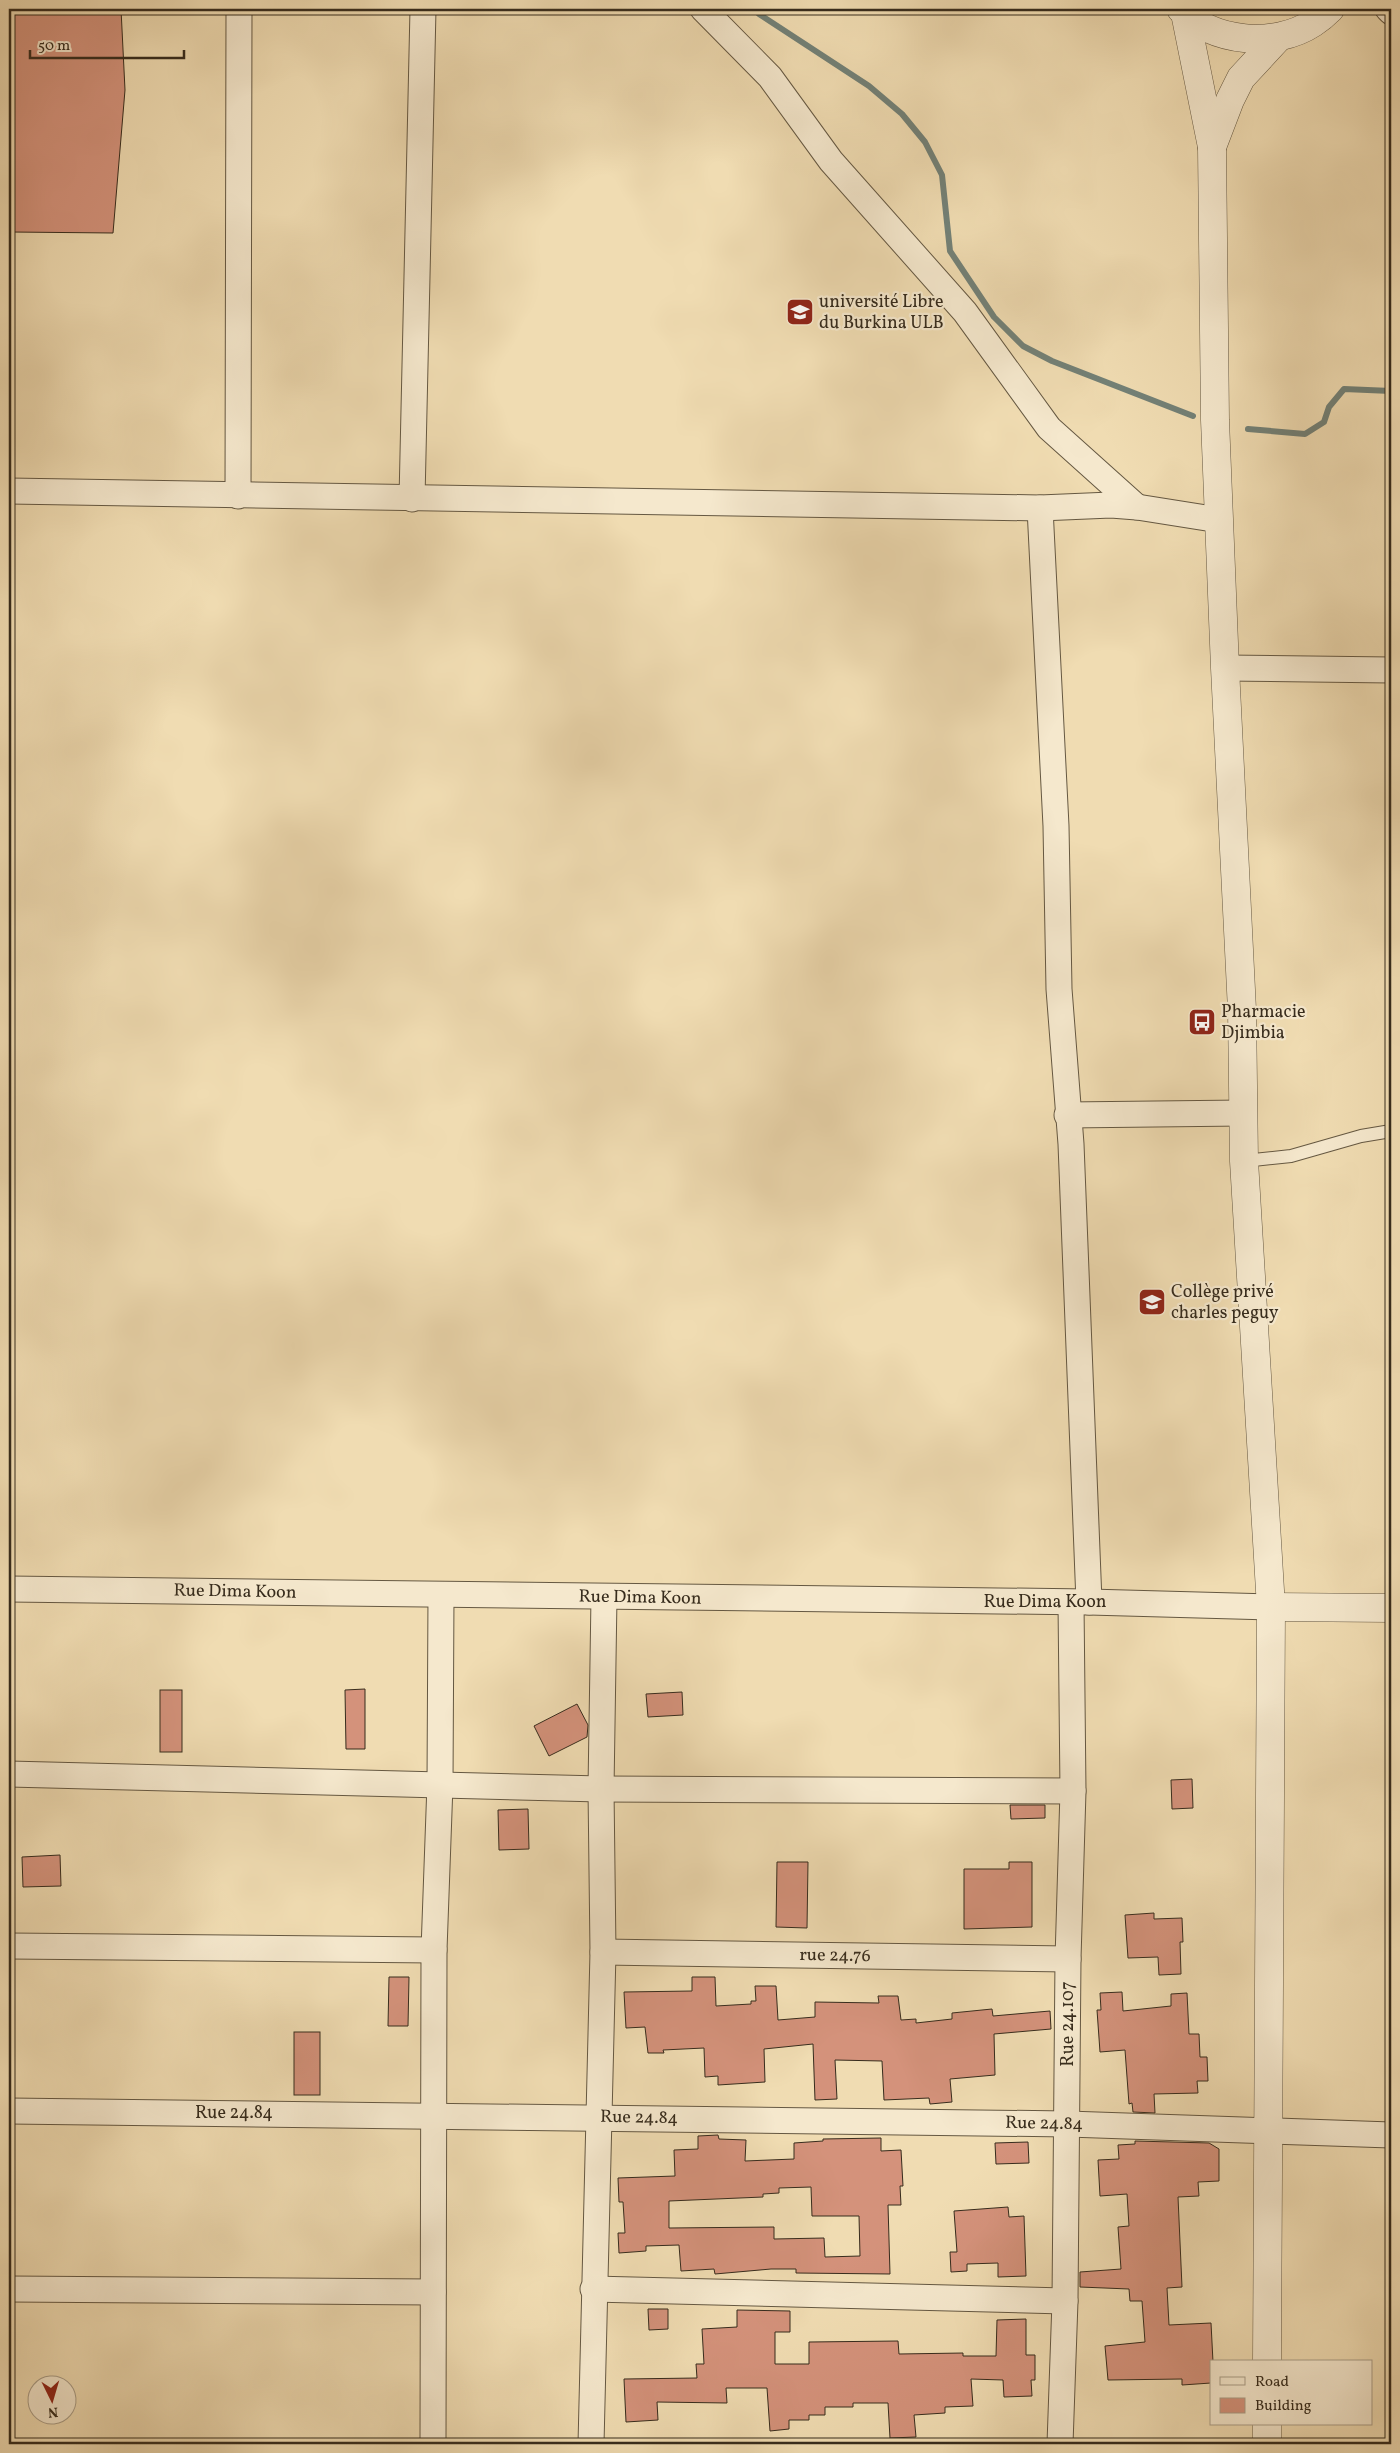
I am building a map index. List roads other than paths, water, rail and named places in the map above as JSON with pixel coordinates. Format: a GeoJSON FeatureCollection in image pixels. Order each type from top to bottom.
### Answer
{"type":"FeatureCollection","features":[{"type":"Feature","properties":{"kind":"street"},"geometry":{"type":"LineString","coordinates":[[238,496],[239,9]]}},
{"type":"Feature","properties":{"kind":"street"},"geometry":{"type":"LineString","coordinates":[[412,499],[423,9]]}},
{"type":"Feature","properties":{"kind":"street"},"geometry":{"type":"LineString","coordinates":[[703,9],[770,77],[831,161],[965,312],[1048,428],[1137,507]]}},
{"type":"Feature","properties":{"kind":"street"},"geometry":{"type":"LineString","coordinates":[[1183,11],[1213,31],[1246,39],[1279,37],[1312,24],[1330,9]]}},
{"type":"Feature","properties":{"kind":"street"},"geometry":{"type":"LineString","coordinates":[[1388,9],[1391,12]]}},
{"type":"Feature","properties":{"kind":"street"},"geometry":{"type":"LineString","coordinates":[[1183,11],[1212,148],[1215,420],[1242,1010],[1242,1113],[1271,1606],[1267,2360]]}},
{"type":"Feature","properties":{"kind":"street"},"geometry":{"type":"LineString","coordinates":[[1212,148],[1230,100],[1241,78],[1279,37]]}},
{"type":"Feature","properties":{"kind":"street"},"geometry":{"type":"LineString","coordinates":[[9,492],[1040,508],[1111,505],[1137,507],[1219,520]]}},
{"type":"Feature","properties":{"kind":"street","name":"Rue 24.107"},"geometry":{"type":"LineString","coordinates":[[1040,508],[1056,826],[1059,990],[1067,1115],[1071,1144],[1080,1602],[1072,1791],[1068,1959],[1068,2124],[1060,2444]]}},
{"type":"Feature","properties":{"kind":"street"},"geometry":{"type":"LineString","coordinates":[[1225,668],[1391,670]]}},
{"type":"Feature","properties":{"kind":"street"},"geometry":{"type":"LineString","coordinates":[[1067,1115],[1242,1113]]}},
{"type":"Feature","properties":{"kind":"street","name":"Rue Dima Koon"},"geometry":{"type":"LineString","coordinates":[[9,1589],[1271,1606]]}},
{"type":"Feature","properties":{"kind":"street"},"geometry":{"type":"LineString","coordinates":[[433,2444],[434,1950],[440,1784],[441,1594]]}},
{"type":"Feature","properties":{"kind":"street"},"geometry":{"type":"LineString","coordinates":[[591,2444],[593,2289],[603,1952],[601,1789],[604,1597]]}},
{"type":"Feature","properties":{"kind":"street"},"geometry":{"type":"LineString","coordinates":[[1271,1606],[1391,1608]]}},
{"type":"Feature","properties":{"kind":"street"},"geometry":{"type":"LineString","coordinates":[[9,1774],[601,1789],[1072,1791]]}},
{"type":"Feature","properties":{"kind":"street"},"geometry":{"type":"LineString","coordinates":[[9,1946],[434,1950]]}},
{"type":"Feature","properties":{"kind":"street","name":"rue 24.76"},"geometry":{"type":"LineString","coordinates":[[603,1952],[1068,1959]]}},
{"type":"Feature","properties":{"kind":"street","name":"Rue 24.84"},"geometry":{"type":"LineString","coordinates":[[9,2111],[1068,2124],[1391,2135]]}},
{"type":"Feature","properties":{"kind":"street"},"geometry":{"type":"LineString","coordinates":[[9,2289],[433,2292]]}},
{"type":"Feature","properties":{"kind":"street"},"geometry":{"type":"LineString","coordinates":[[593,2289],[1064,2301]]}},
{"type":"Feature","properties":{"kind":"street"},"geometry":{"type":"LineString","coordinates":[[1267,2426],[1267,2444]]}},
{"type":"Feature","properties":{"kind":"lane"},"geometry":{"type":"LineString","coordinates":[[1244,1160],[1291,1156],[1361,1136],[1391,1131]]}},
{"type":"Feature","properties":{"kind":"waterway"},"geometry":{"type":"LineString","coordinates":[[759,14],[869,86],[902,114],[925,142],[942,175],[950,251],[994,317],[1023,346],[1052,361],[1193,416]]}},
{"type":"Feature","properties":{"kind":"waterway"},"geometry":{"type":"LineString","coordinates":[[1248,429],[1305,434],[1324,422],[1329,407],[1344,389],[1391,391]]}},
{"type":"Feature","properties":{"kind":"place","name":"université Libre du Burkina ULB"},"geometry":{"type":"Point","coordinates":[800,312]}},
{"type":"Feature","properties":{"kind":"place","name":"Pharmacie Djimbia"},"geometry":{"type":"Point","coordinates":[1202,1022]}},
{"type":"Feature","properties":{"kind":"place","name":"Collège privé charles peguy"},"geometry":{"type":"Point","coordinates":[1152,1302]}}]}
